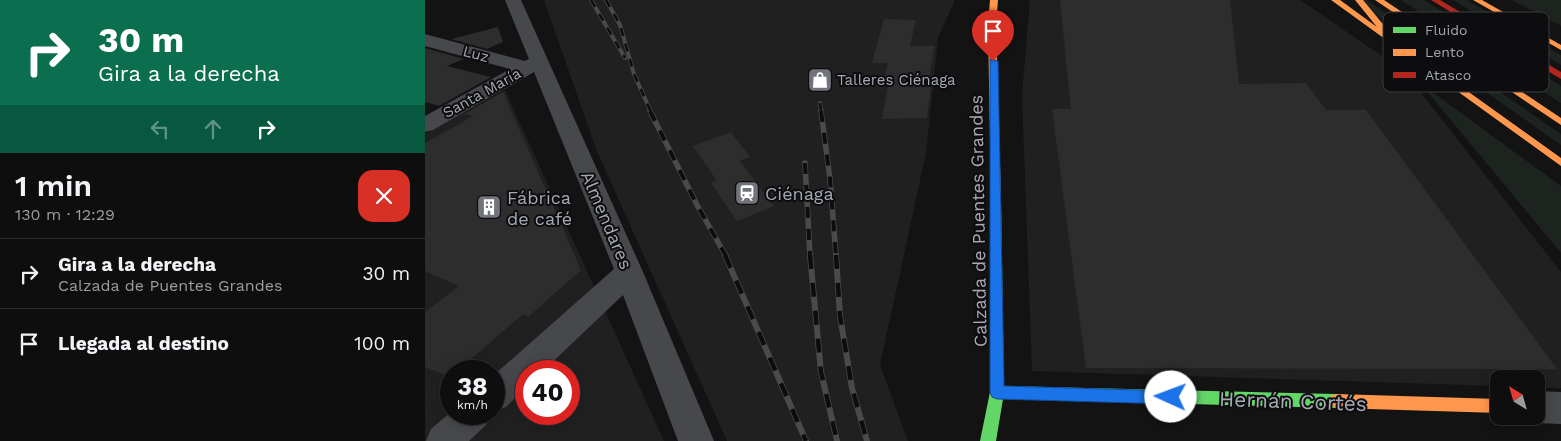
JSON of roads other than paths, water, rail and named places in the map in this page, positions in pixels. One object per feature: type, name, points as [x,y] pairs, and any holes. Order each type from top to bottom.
[{"type":"main road","name":"Calzada de Puentes Grandes","points":[[988,441],[997,392],[995,116],[992,25],[994,0]]},
{"type":"main road","points":[[1335,0],[1383,33]]},
{"type":"main road","points":[[1359,0],[1383,28]]},
{"type":"main road","points":[[1379,0],[1397,12]]},
{"type":"main road","points":[[1435,0],[1455,12]]},
{"type":"main road","points":[[1477,0],[1498,12]]},
{"type":"main road","points":[[1549,41],[1561,48]]},
{"type":"main road","points":[[1549,69],[1561,76]]},
{"type":"main road","points":[[1464,92],[1561,163]]},
{"type":"main road","points":[[1516,92],[1561,122]]},
{"type":"main road","name":"Hernán Cortés","points":[[997,392],[1490,406]]},
{"type":"street","name":"Almendares","points":[[513,0],[533,65],[629,272],[695,441]]},
{"type":"street","name":"Luz","points":[[425,40],[533,65]]},
{"type":"street","name":"Santa María","points":[[425,125],[533,65]]},
{"type":"street","points":[[505,386],[629,272]]},
{"type":"street","points":[[1545,407],[1561,408]]},
{"type":"street","points":[[444,441],[462,425]]},
{"type":"railway","points":[[591,0],[625,58]]},
{"type":"railway","points":[[606,0],[620,25],[634,74],[651,112]]},
{"type":"railway","points":[[820,103],[821,112]]},
{"type":"railway","points":[[650,111],[697,205],[726,256]]},
{"type":"railway","points":[[821,111],[830,179],[836,256]]},
{"type":"railway","points":[[805,163],[810,256]]},
{"type":"railway","points":[[725,255],[806,441]]},
{"type":"railway","points":[[810,255],[821,372],[837,441]]},
{"type":"railway","points":[[836,255],[840,316],[852,388],[867,441]]},
{"type":"place","name":"Talleres Ciénaga","points":[[820,80]]},
{"type":"place","name":"Ciénaga","points":[[747,193]]},
{"type":"place","name":"Fábrica de café","points":[[489,207]]}]
